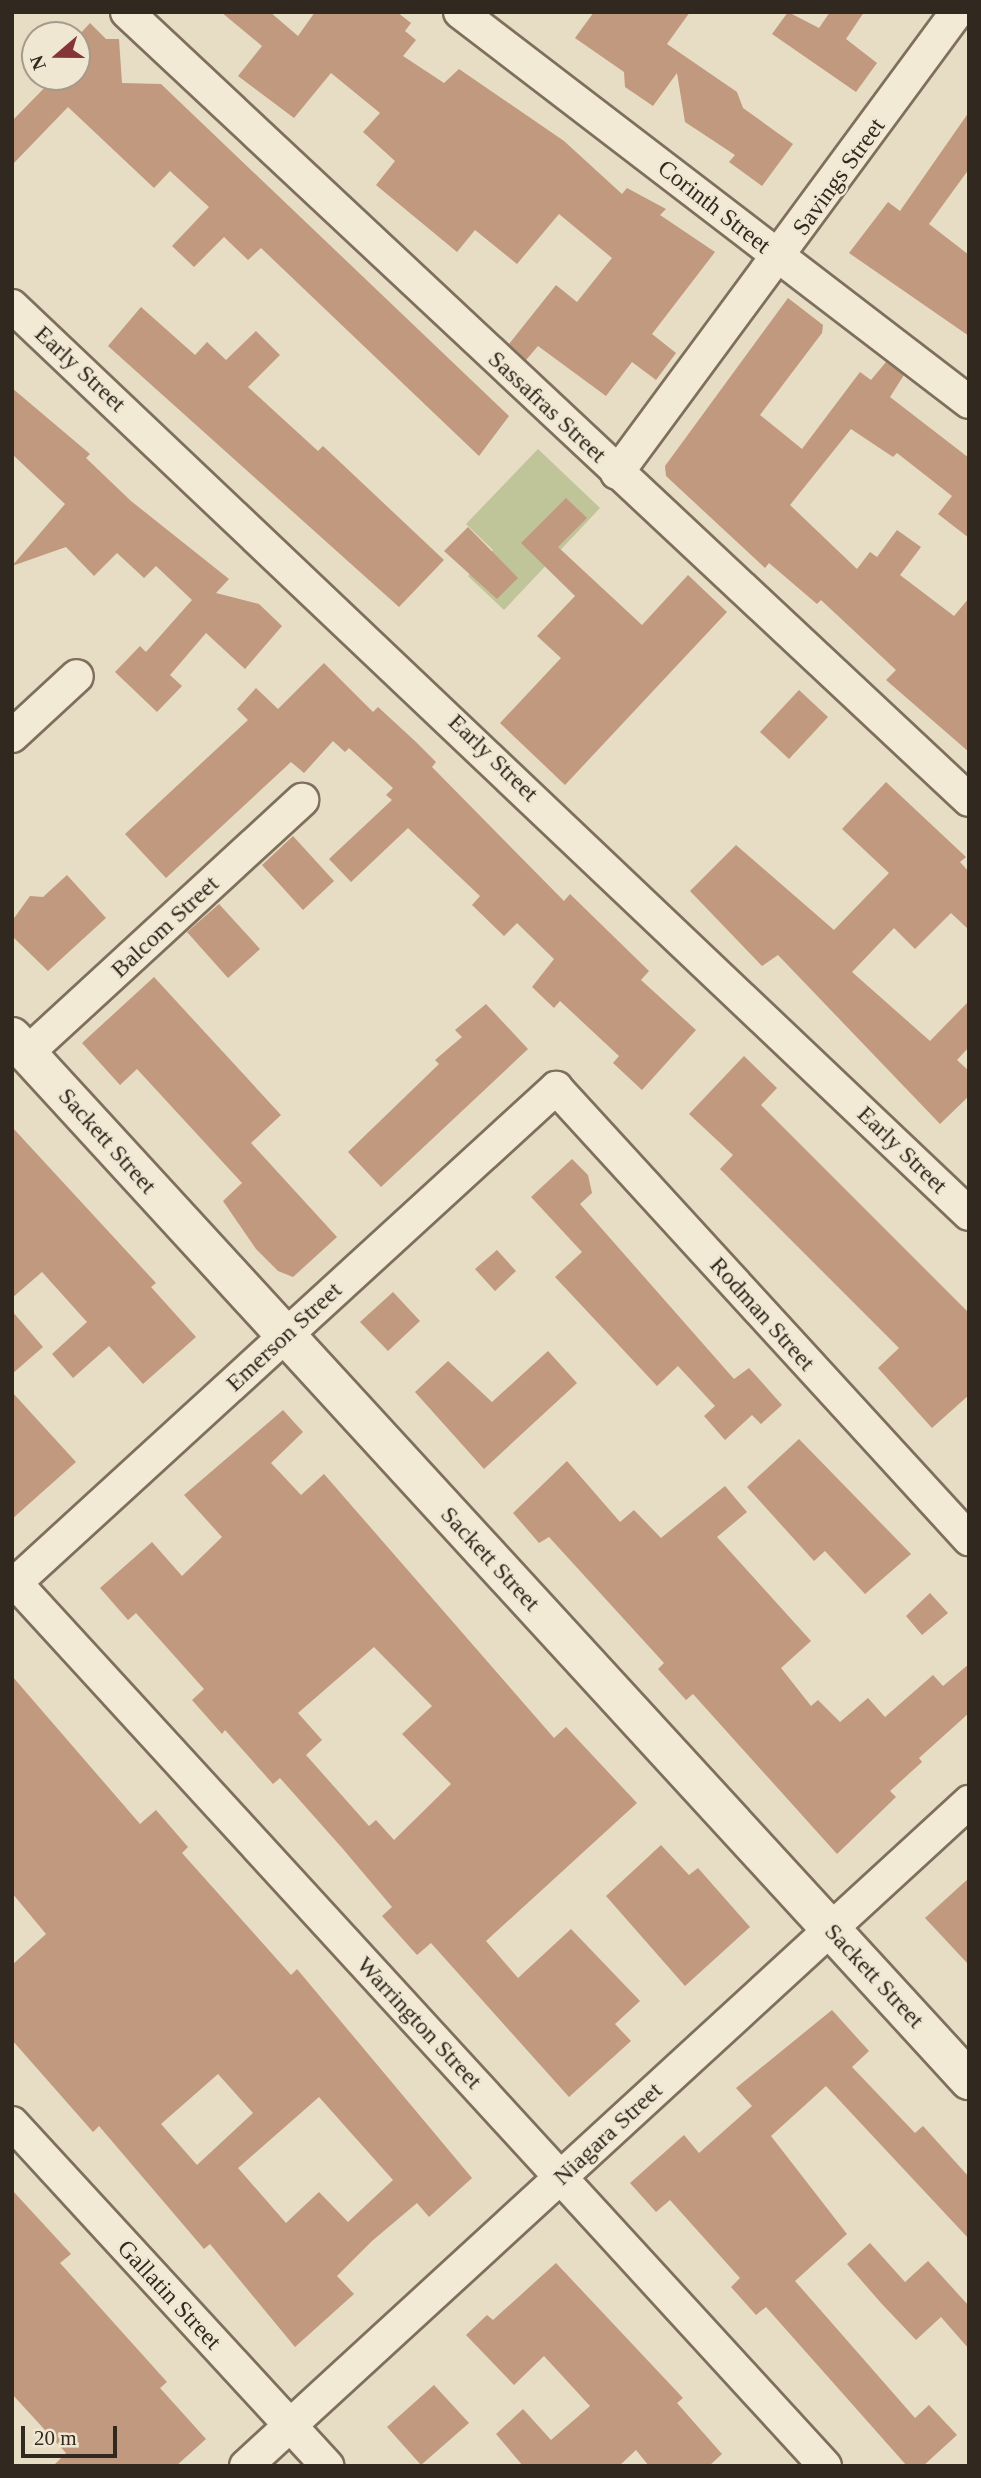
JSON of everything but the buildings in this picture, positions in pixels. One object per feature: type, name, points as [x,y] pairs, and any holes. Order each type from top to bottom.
[{"type":"street","name":"Sassafras Street","points":[[127,12],[969,800]]},
{"type":"street","name":"Corinth Street","points":[[460,12],[969,402]]},
{"type":"street","name":"Savings Street","points":[[617,473],[781,258],[957,12]]},
{"type":"street","name":"Early Street","points":[[12,306],[969,1214]]},
{"type":"street","points":[[12,736],[77,676]]},
{"type":"street","name":"Balcom Street","points":[[20,1045],[302,800]]},
{"type":"street","name":"Sackett Street","points":[[20,1045],[969,2080]]},
{"type":"street","name":"Emerson Street","points":[[13,1583],[556,1088]]},
{"type":"street","name":"Rodman Street","points":[[556,1088],[969,1539]]},
{"type":"street","name":"Warrington Street","points":[[13,1583],[825,2466]]},
{"type":"street","name":"Niagara Street","points":[[246,2466],[969,1802]]},
{"type":"street","name":"Gallatin Street","points":[[12,2123],[327,2466]]},
{"type":"green space","points":[[538,449],[600,508],[504,610],[468,576],[493,550],[466,524]]}]
